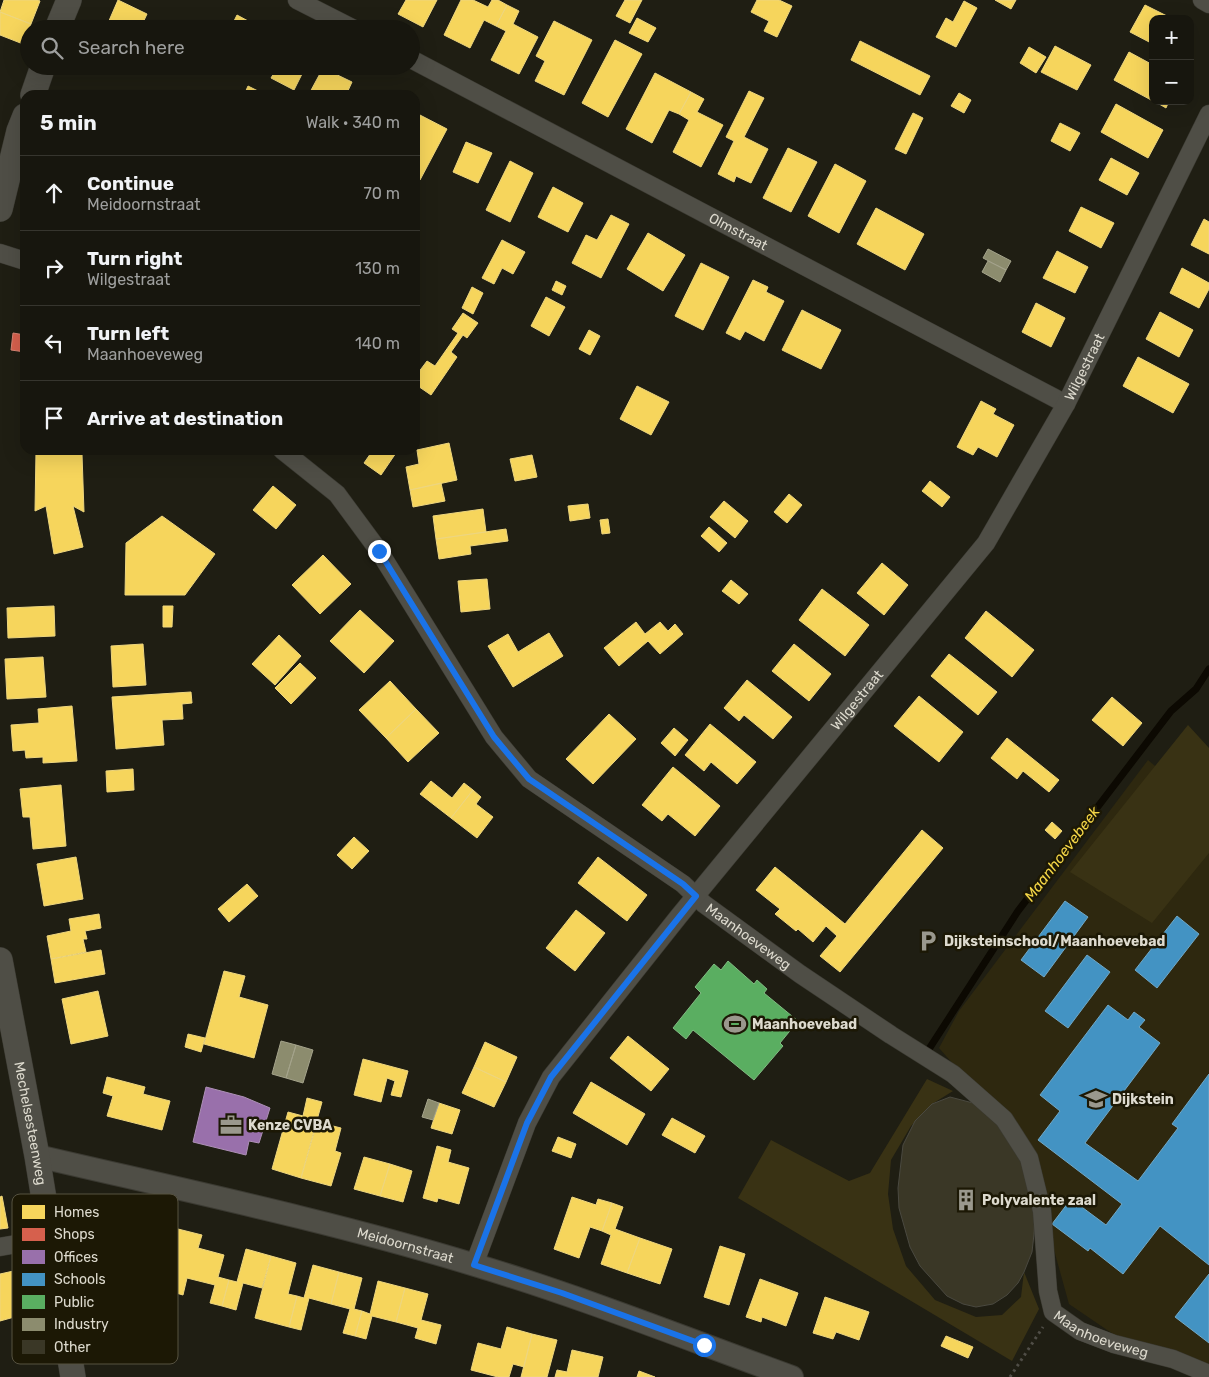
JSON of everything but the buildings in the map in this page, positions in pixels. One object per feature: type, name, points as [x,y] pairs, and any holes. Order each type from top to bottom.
[{"type":"main road","points":[[61,20],[69,0]]},
{"type":"main road","points":[[35,90],[40,75]]},
{"type":"main road","points":[[0,209],[20,131]]},
{"type":"main road","name":"Mechelsesteenweg","points":[[0,960],[43,1194]]},
{"type":"main road","name":"Mechelsesteenweg","points":[[71,1364],[73,1377]]},
{"type":"street","points":[[297,0],[336,20]]},
{"type":"street","points":[[1202,0],[1209,4]]},
{"type":"street","name":"Olmstraat","points":[[420,63],[1066,404]]},
{"type":"street","name":"Wilgestraat","points":[[474,1265],[527,1123],[551,1077],[696,896],[986,543],[1066,404],[1209,114]]},
{"type":"street","points":[[0,253],[20,259]]},
{"type":"street","name":"Maanhoeveweg","points":[[288,455],[337,494],[379,551],[494,737],[529,779],[683,884],[696,896],[800,974],[953,1074],[1004,1119],[1029,1158],[1042,1211],[1048,1291],[1053,1312],[1080,1331],[1114,1344],[1173,1360],[1209,1374]]},
{"type":"street","name":"Meidoornstraat","points":[[37,1156],[325,1223],[474,1265],[562,1293],[792,1377]]},
{"type":"path","points":[[1010,1377],[1053,1312]]},
{"type":"shaded area","points":[[1188,725],[1209,748],[1209,853],[1152,923],[1070,872]]},
{"type":"shaded area","name":"Dijkstein","points":[[1148,760],[1209,812],[1209,1368],[1184,1357],[1113,1334],[1069,1304],[1029,1150],[939,1048],[959,1011]]},
{"type":"shaded area","points":[[927,1079],[953,1091],[932,1104],[911,1126],[891,1160],[888,1194],[893,1229],[906,1266],[935,1300],[976,1317],[1002,1315],[1021,1297],[1024,1272],[1039,1309],[1012,1361],[738,1198],[771,1140],[849,1181],[870,1173]]},
{"type":"waterway","name":"Maanhoevebeek","points":[[929,1049],[1018,911],[1171,711],[1196,689],[1209,669]]},
{"type":"place","name":"Dijksteinschool/Maanhoevebad","points":[[928,941]]},
{"type":"place","name":"Maanhoevebad","points":[[735,1024]]},
{"type":"place","name":"Dijkstein","points":[[1096,1099]]},
{"type":"place","name":"Kenze CVBA","points":[[231,1125]]},
{"type":"place","name":"Polyvalente zaal","points":[[966,1200]]},
{"type":"route","points":[[379,551],[494,737],[529,779],[683,884],[696,896],[551,1077],[527,1123],[474,1265],[562,1293],[704,1345]]}]
